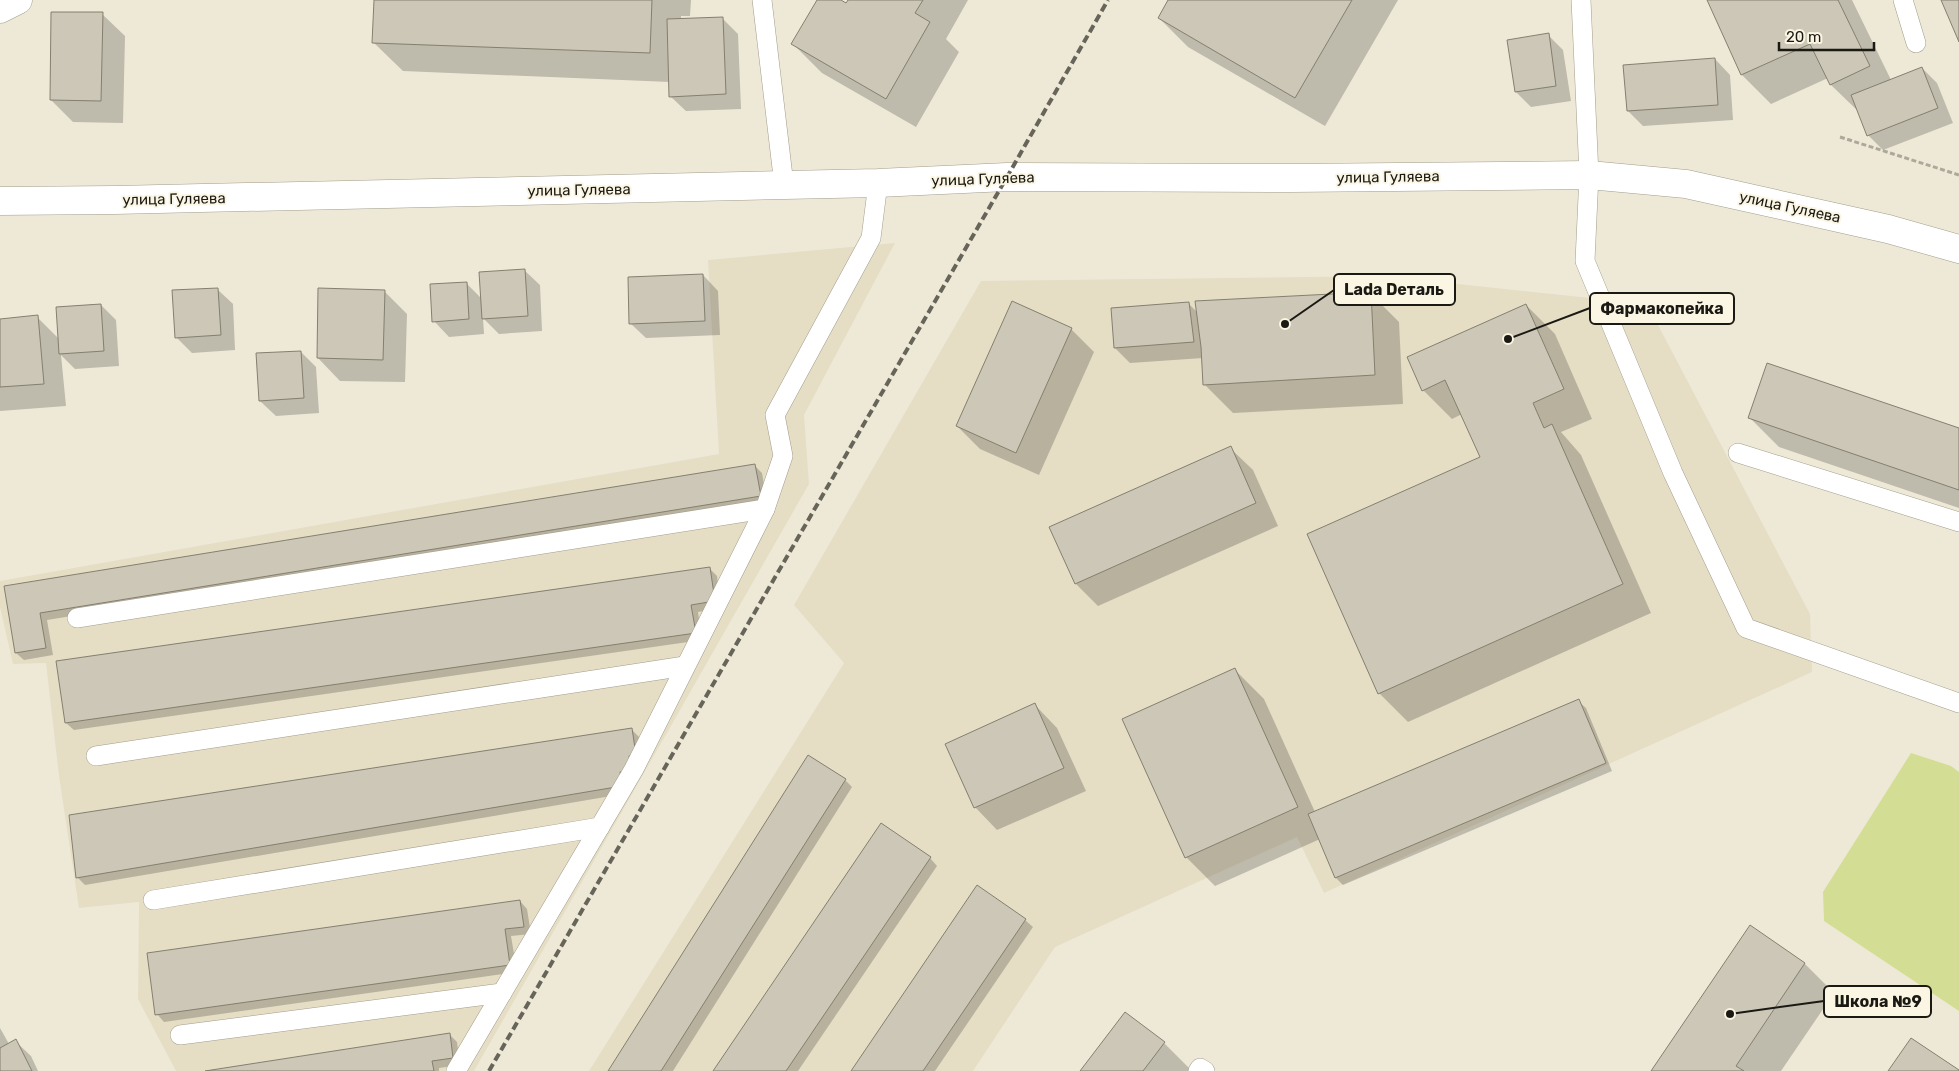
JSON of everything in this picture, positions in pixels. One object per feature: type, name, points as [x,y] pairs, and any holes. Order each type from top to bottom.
[{"type":"main road","points":[[0,9],[18,0]]},
{"type":"main road","name":"улица Гуляева","points":[[0,201],[878,183],[1007,177],[1292,178],[1589,174],[1686,184],[1888,229],[1959,249]]},
{"type":"lane","points":[[762,0],[784,185]]},
{"type":"lane","points":[[1581,0],[1589,174],[1586,262],[1673,473],[1746,628],[1959,703]]},
{"type":"lane","points":[[1903,0],[1916,43]]},
{"type":"lane","points":[[456,1071],[634,768],[765,509],[783,456],[775,415],[871,238],[878,183]]},
{"type":"lane","points":[[1738,453],[1959,522]]},
{"type":"lane","points":[[77,618],[765,509]]},
{"type":"lane","points":[[96,756],[685,666]]},
{"type":"lane","points":[[153,900],[600,827]]},
{"type":"lane","points":[[180,1035],[502,993]]},
{"type":"lane","points":[[1198,1071],[1200,1068],[1205,1071]]},
{"type":"path","points":[[1840,137],[1959,176]]},
{"type":"shaded area","points":[[895,243],[804,415],[809,484],[474,1071],[176,1071],[138,999],[139,902],[79,908],[59,776],[46,663],[13,664],[0,607],[0,581],[719,454],[708,260]]},
{"type":"shaded area","points":[[1383,276],[1647,304],[1810,614],[1812,672],[1324,893],[1297,837],[1055,947],[973,1071],[589,1071],[844,663],[794,605],[981,281]]},
{"type":"green space","points":[[1911,753],[1951,766],[1959,772],[1959,1011],[1824,921],[1823,892]]},
{"type":"building","points":[[374,0],[652,0],[650,53],[372,43]]},
{"type":"building","points":[[817,0],[841,0],[846,3],[848,0],[923,0],[915,13],[930,22],[886,99],[791,44]]},
{"type":"building","points":[[1168,0],[1352,0],[1295,98],[1158,18]]},
{"type":"building","points":[[1707,0],[1838,0],[1870,66],[1830,85],[1810,44],[1741,75]]},
{"type":"building","points":[[1941,0],[1959,0],[1959,42]]},
{"type":"building","points":[[51,12],[103,12],[101,101],[50,100]]},
{"type":"building","points":[[723,17],[726,94],[669,97],[667,19]]},
{"type":"building","points":[[1549,33],[1556,86],[1515,92],[1507,40]]},
{"type":"building","points":[[1715,58],[1718,105],[1627,111],[1623,65]]},
{"type":"building","points":[[1922,67],[1938,108],[1867,136],[1851,95]]},
{"type":"building","points":[[525,269],[528,316],[482,319],[479,272]]},
{"type":"building","points":[[703,274],[705,321],[629,324],[628,277]]},
{"type":"building","points":[[467,282],[469,319],[432,322],[430,284]]},
{"type":"building","points":[[218,288],[221,335],[175,338],[172,290]]},
{"type":"building","points":[[318,288],[385,290],[383,360],[317,358]]},
{"type":"building","points":[[1371,292],[1375,375],[1203,385],[1201,347],[1195,301]]},
{"type":"building","points":[[1012,301],[1072,328],[1016,453],[956,426]]},
{"type":"building","points":[[1189,302],[1194,342],[1114,348],[1111,308]]},
{"type":"building","points":[[101,304],[104,351],[59,354],[56,307]]},
{"type":"building","points":[[1526,304],[1564,389],[1533,403],[1544,428],[1552,424],[1623,584],[1378,694],[1307,534],[1480,457],[1445,380],[1422,391],[1407,357]]},
{"type":"building","points":[[38,315],[44,384],[0,387],[0,319]]},
{"type":"building","points":[[301,351],[304,398],[259,401],[256,353]]},
{"type":"building","points":[[1767,363],[1959,428],[1959,490],[1748,418]]},
{"type":"building","points":[[1231,446],[1256,503],[1075,584],[1049,527]]},
{"type":"building","points":[[755,464],[761,496],[40,613],[46,648],[15,653],[4,586]]},
{"type":"building","points":[[710,567],[715,601],[691,605],[696,633],[65,723],[56,661]]},
{"type":"building","points":[[1235,668],[1298,807],[1185,858],[1122,719]]},
{"type":"building","points":[[1579,699],[1606,763],[1335,878],[1308,814]]},
{"type":"building","points":[[1035,703],[1064,768],[974,808],[945,744]]},
{"type":"building","points":[[632,728],[636,755],[629,756],[631,770],[620,772],[622,786],[76,878],[69,815]]},
{"type":"building","points":[[808,755],[846,779],[661,1071],[608,1071]]},
{"type":"building","points":[[881,823],[931,857],[786,1071],[713,1071]]},
{"type":"building","points":[[977,885],[1026,919],[923,1071],[851,1071]]},
{"type":"building","points":[[520,900],[524,927],[505,929],[510,965],[155,1015],[147,953]]},
{"type":"building","points":[[1750,925],[1805,963],[1736,1066],[1744,1071],[1651,1071]]},
{"type":"building","points":[[1125,1012],[1165,1042],[1143,1071],[1080,1071]]},
{"type":"building","points":[[450,1033],[453,1058],[432,1061],[434,1071],[205,1071]]},
{"type":"building","points":[[1911,1038],[1959,1070],[1959,1071],[1888,1071]]},
{"type":"building","points":[[16,1039],[32,1071],[0,1071],[0,1048]]},
{"type":"railway","points":[[489,1071],[1108,0]]},
{"type":"place","name":"Lada Dеталь","points":[[1285,324]]},
{"type":"place","name":"Фармакопейка","points":[[1508,339]]},
{"type":"place","name":"Школа №9","points":[[1730,1014]]}]
